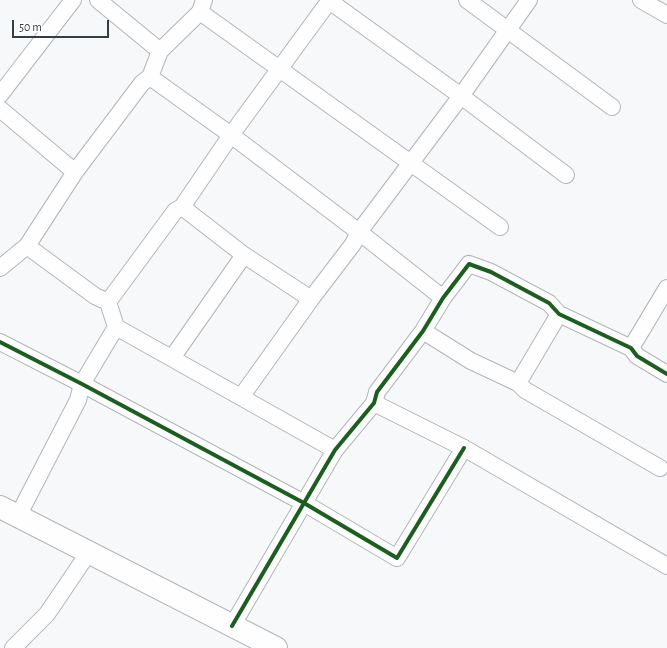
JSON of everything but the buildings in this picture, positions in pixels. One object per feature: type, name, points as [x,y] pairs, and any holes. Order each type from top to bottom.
[{"type":"main road","points":[[9,511],[276,648]]},
{"type":"street","points":[[0,95],[73,0]]},
{"type":"street","points":[[98,0],[160,51]]},
{"type":"street","points":[[108,302],[175,211],[182,207],[231,135],[330,0],[566,175]]},
{"type":"street","points":[[467,0],[612,107]]},
{"type":"street","points":[[241,397],[352,244],[359,232],[461,96],[529,0]]},
{"type":"street","points":[[643,1],[667,15]]},
{"type":"street","points":[[0,268],[27,246],[75,172],[142,83],[150,77],[160,51],[202,6],[280,68],[500,227]]},
{"type":"street","points":[[150,77],[231,135],[443,298]]},
{"type":"street","points":[[0,109],[75,172]]},
{"type":"street","points":[[182,207],[244,255],[311,299]]},
{"type":"street","points":[[27,246],[95,296],[108,302],[116,327],[335,450]]},
{"type":"street","points":[[172,358],[244,255]]},
{"type":"street","points":[[232,626],[335,450],[374,403],[377,392],[424,331],[443,298],[469,264],[491,272],[549,303],[559,314],[631,348],[637,356],[667,374]]},
{"type":"street","points":[[631,348],[667,288]]},
{"type":"street","points":[[518,383],[559,314]]},
{"type":"street","points":[[9,511],[78,400],[82,384],[116,327]]},
{"type":"street","points":[[424,331],[472,361],[518,383],[525,390],[660,468]]},
{"type":"street","points":[[0,342],[82,384],[304,503],[397,558],[464,448]]},
{"type":"street","points":[[374,403],[464,448],[667,566]]},
{"type":"street","points":[[13,648],[47,614],[89,552]]},
{"type":"cycle path","points":[[232,626],[335,450],[374,403],[377,392],[423,331],[443,298],[469,264],[491,272],[549,303],[559,314],[631,348],[637,356],[667,374]]},
{"type":"cycle path","points":[[0,342],[82,384],[304,503],[397,558],[464,448]]}]
